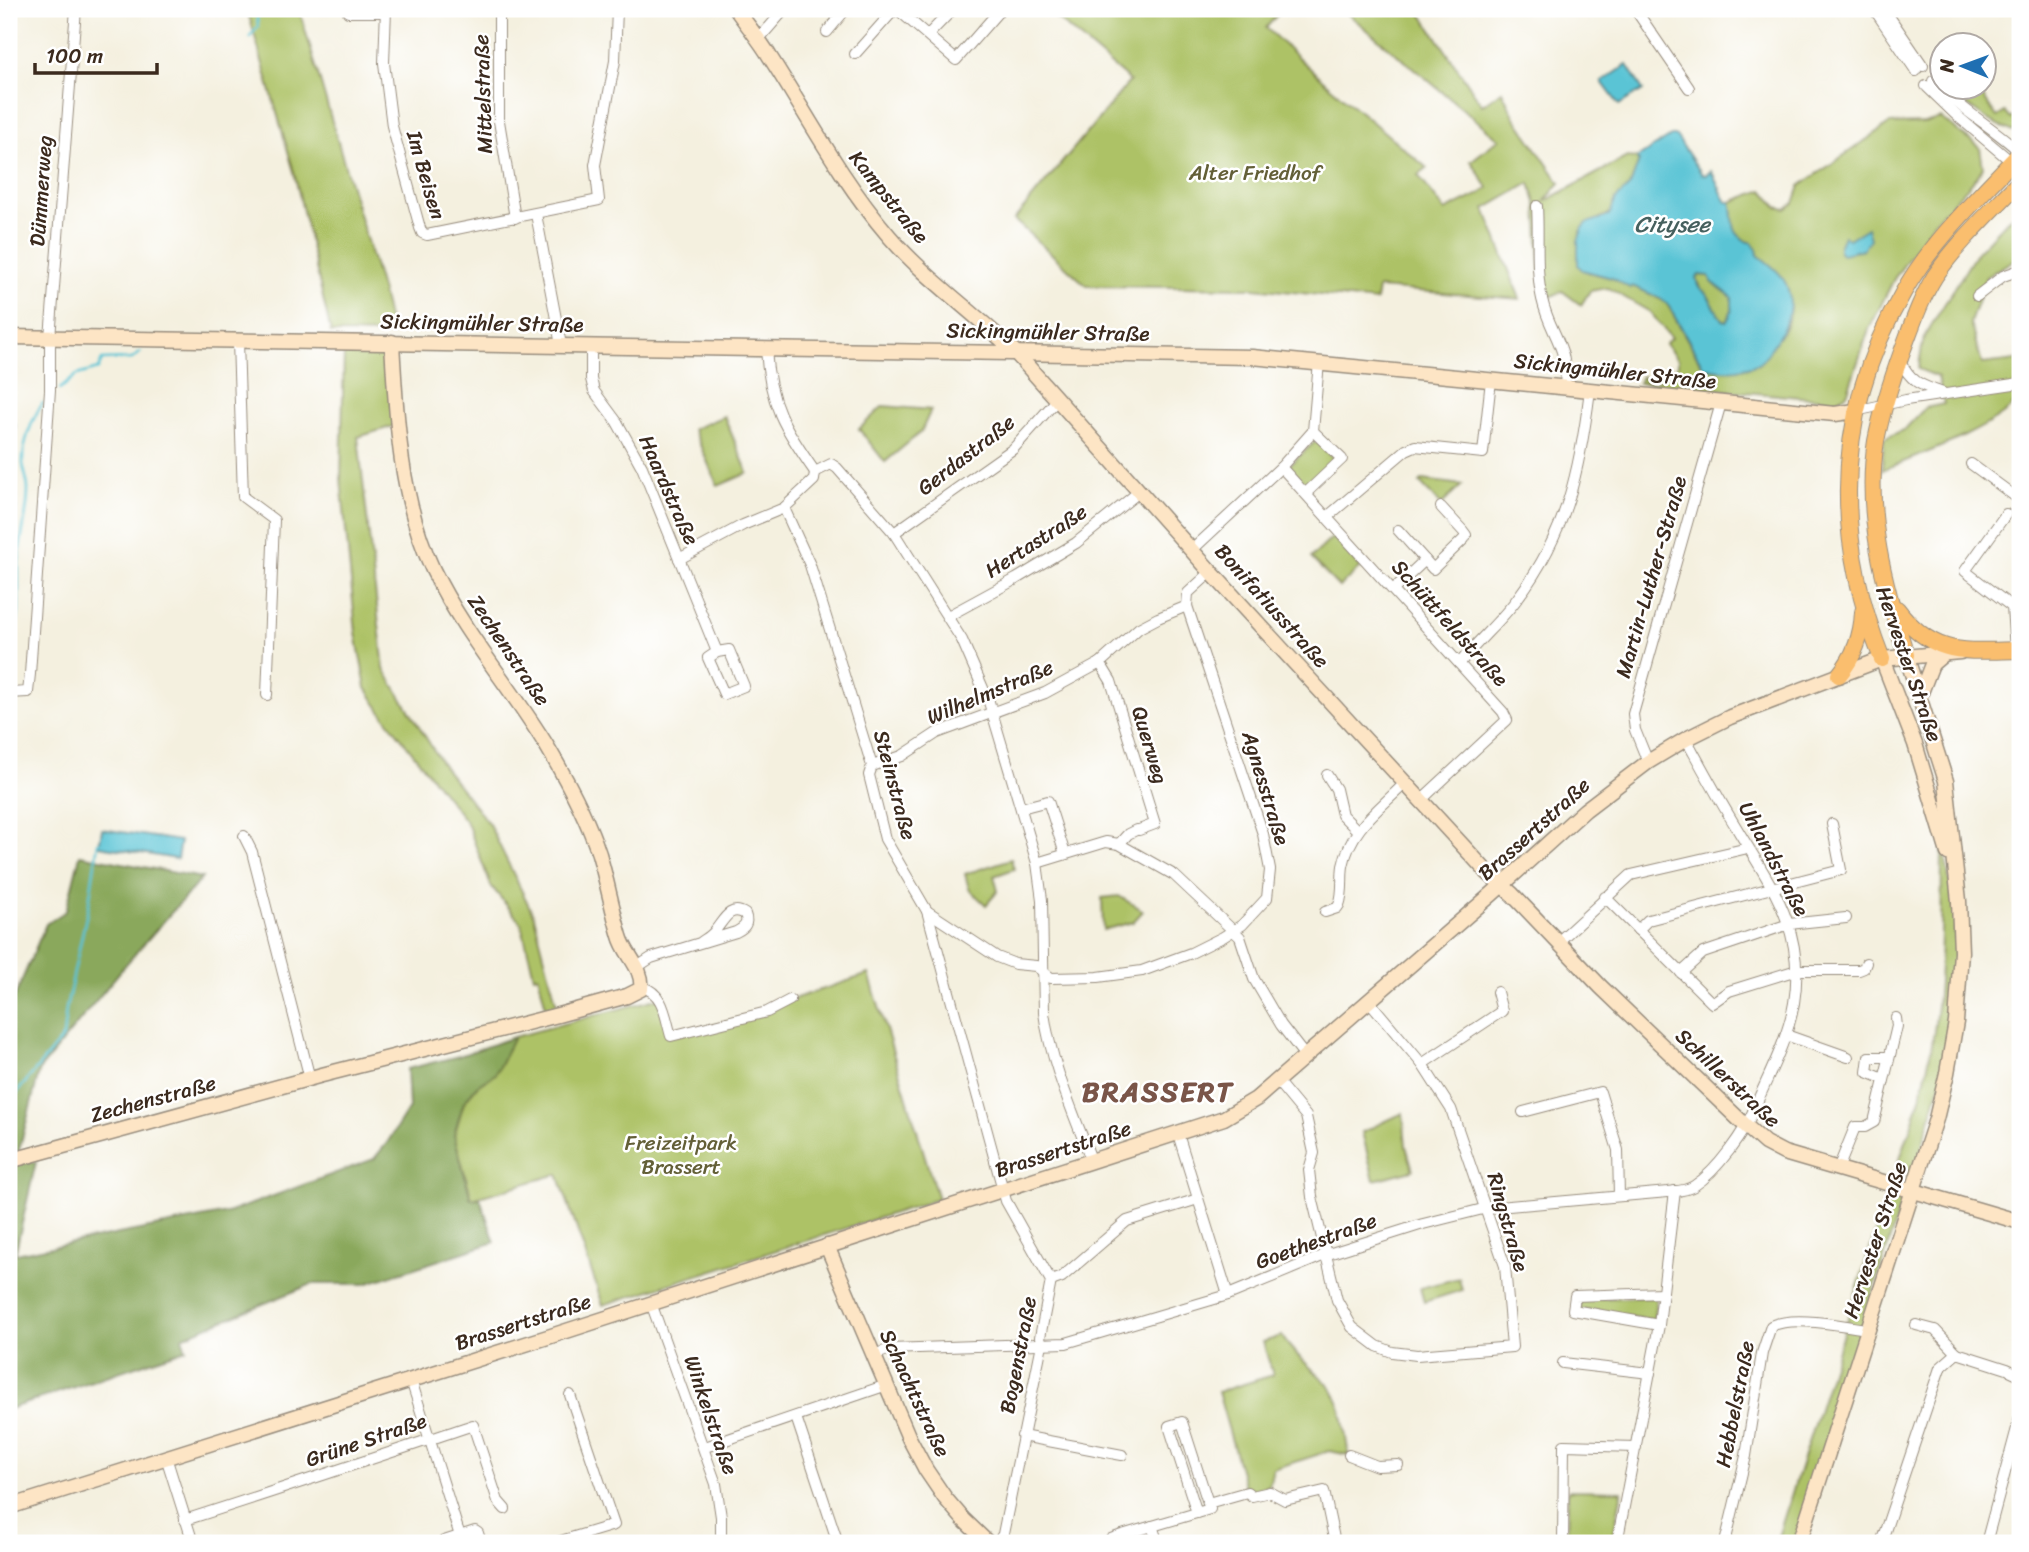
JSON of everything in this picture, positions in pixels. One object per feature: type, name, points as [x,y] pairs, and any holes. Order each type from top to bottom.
[{"type":"main road","name":"Hervester Straße","points":[[1882,659],[1864,606],[1848,519],[1855,411],[1880,338],[1904,290],[1948,231],[2018,159]]},
{"type":"main road","name":"Hervester Straße","points":[[1906,655],[1889,599],[1876,536],[1876,444],[1885,405],[1914,319],[1934,278],[1965,238],[2020,181]]},
{"type":"main road","points":[[1889,599],[1907,623],[1922,636],[1962,652]]},
{"type":"main road","points":[[1839,675],[1857,647],[1864,606]]},
{"type":"main road","name":"Brassertstraße","points":[[1962,652],[2017,650]]},
{"type":"street","name":"Dümmerweg","points":[[9,693],[28,692],[29,683],[50,390],[50,338],[76,9]]},
{"type":"street","name":"Im Beisen","points":[[348,9],[348,12],[385,10],[384,63],[392,126],[422,233],[427,235],[599,200],[595,165],[615,61],[617,9]]},
{"type":"street","name":"Mittelstraße","points":[[499,9],[499,121],[515,218]]},
{"type":"street","name":"Kampstraße","points":[[736,9],[841,175],[890,237],[920,268],[987,324],[1015,352]]},
{"type":"street","points":[[758,40],[785,9]]},
{"type":"street","points":[[827,32],[846,9]]},
{"type":"street","points":[[855,54],[898,9],[956,60],[998,12]]},
{"type":"street","points":[[928,35],[953,9]]},
{"type":"street","points":[[1635,9],[1689,88]]},
{"type":"street","points":[[1874,9],[1920,69],[1884,9]]},
{"type":"street","points":[[1945,102],[1955,114],[2018,159]]},
{"type":"street","points":[[1537,206],[1538,278],[1546,316],[1562,346],[1566,364],[1565,387]]},
{"type":"street","points":[[536,214],[561,345]]},
{"type":"street","points":[[1977,296],[2003,276],[2020,270]]},
{"type":"street","points":[[976,352],[985,341],[987,324]]},
{"type":"street","name":"Sickingmühler Straße","points":[[9,337],[1252,357],[1835,414],[1855,411]]},
{"type":"street","points":[[238,341],[243,497],[274,520],[267,695]]},
{"type":"street","name":"Zechenstraße","points":[[9,1161],[627,996],[642,987],[637,967],[623,946],[599,854],[576,798],[549,750],[443,589],[425,551],[412,515],[403,462],[392,342]]},
{"type":"street","name":"Haardstraße","points":[[591,345],[591,379],[594,391],[617,422],[642,467],[718,652]]},
{"type":"street","points":[[678,559],[743,525],[783,508],[814,480],[815,472],[778,414],[765,349]]},
{"type":"street","name":"Bonifatiusstraße","points":[[1015,352],[1211,572],[1420,800],[1502,885]]},
{"type":"street","points":[[1040,381],[1045,362],[1055,354]]},
{"type":"street","points":[[1899,359],[1910,377],[1921,386],[1947,395]]},
{"type":"street","points":[[1192,550],[1281,467],[1312,431],[1319,362]]},
{"type":"street","points":[[1328,517],[1406,450],[1415,446],[1483,453],[1491,380]]},
{"type":"street","points":[[1855,411],[2020,383]]},
{"type":"street","points":[[1460,663],[1518,598],[1550,545],[1563,517],[1579,466],[1590,390]]},
{"type":"street","name":"Gerdastraße","points":[[894,533],[1013,449],[1057,400]]},
{"type":"street","name":"Martin-Luther-Straße","points":[[1648,762],[1635,730],[1633,713],[1721,403]]},
{"type":"street","points":[[1306,494],[1342,459],[1312,431]]},
{"type":"street","points":[[815,472],[831,464],[837,468],[894,533],[968,652],[993,712],[1037,863],[1042,900],[1046,1030],[1067,1097],[1092,1162]]},
{"type":"street","points":[[1971,464],[2020,499]]},
{"type":"street","name":"Schüttfeldstraße","points":[[1281,467],[1394,589],[1503,712],[1507,720],[1420,800]]},
{"type":"street","name":"Hertastraße","points":[[948,616],[1076,543],[1140,491]]},
{"type":"street","name":"Steinstraße","points":[[783,508],[810,565],[872,766],[869,775],[886,839],[927,911],[1004,1191]]},
{"type":"street","points":[[1398,530],[1433,569],[1466,535],[1441,508]]},
{"type":"street","points":[[2006,514],[1965,571],[2012,607],[2017,650]]},
{"type":"street","points":[[1394,589],[1425,560]]},
{"type":"street","points":[[1187,606],[1188,593],[1211,572]]},
{"type":"street","name":"Wilhelmstraße","points":[[872,766],[902,756],[937,733],[1045,693],[1100,663],[1139,628],[1187,606]]},
{"type":"street","name":"Agnesstraße","points":[[927,911],[979,947],[1016,964],[1036,966],[1051,978],[1086,978],[1142,971],[1191,953],[1242,925],[1266,898],[1270,870],[1263,834],[1187,606]]},
{"type":"street","name":"Haardstraße","points":[[729,650],[744,686],[724,694],[708,658],[718,652],[729,650]]},
{"type":"street","name":"Brassertstraße","points":[[9,1507],[1004,1191],[1224,1118],[1256,1099],[1609,790],[1648,762],[1730,717],[1882,659],[1962,652]]},
{"type":"street","points":[[1920,695],[1932,664],[1945,653]]},
{"type":"street","name":"Hervester Straße","points":[[1799,1543],[1936,1119],[1954,1040],[1961,965],[1959,901],[1946,781],[1906,655]]},
{"type":"street","name":"Hervester Straße","points":[[1882,659],[1919,757],[1959,901]]},
{"type":"street","name":"Querweg","points":[[1100,663],[1111,681],[1154,824],[1128,834],[1119,844]]},
{"type":"street","name":"Uhlandstraße","points":[[1686,739],[1771,887],[1789,924],[1796,949],[1794,1006],[1786,1035],[1747,1125]]},
{"type":"street","points":[[1327,775],[1336,789],[1342,814],[1357,830]]},
{"type":"street","points":[[1325,912],[1339,905],[1343,867],[1357,830],[1405,783]]},
{"type":"street","points":[[1021,808],[1048,801],[1065,854]]},
{"type":"street","points":[[1638,930],[1648,920],[1841,870],[1832,824]]},
{"type":"street","points":[[244,835],[252,852],[310,1079]]},
{"type":"street","points":[[1037,863],[1106,842],[1119,844],[1174,874],[1240,937],[1254,979],[1267,1003],[1305,1056]]},
{"type":"street","points":[[1558,942],[1631,875],[1748,848]]},
{"type":"street","name":"Schillerstraße","points":[[1502,885],[1601,987],[1765,1143],[1784,1153],[2020,1222]]},
{"type":"street","points":[[1605,897],[1712,1003],[1729,991],[1797,970],[1858,970],[1864,968],[1866,963]]},
{"type":"street","points":[[637,967],[651,958],[699,943],[744,928],[747,923],[745,914],[731,912],[711,936],[699,943]]},
{"type":"street","points":[[1681,973],[1703,953],[1789,924],[1846,918]]},
{"type":"street","points":[[642,987],[652,989],[660,998],[671,1036],[767,1012],[790,1000]]},
{"type":"street","points":[[1422,1064],[1502,1011],[1497,992]]},
{"type":"street","name":"Ringstraße","points":[[1277,1081],[1306,1116],[1314,1153],[1309,1170],[1312,1197],[1337,1300],[1352,1327],[1377,1346],[1392,1352],[1417,1355],[1512,1347],[1505,1266],[1451,1109],[1422,1064],[1369,1001]]},
{"type":"street","points":[[1838,1169],[1855,1127],[1865,1127],[1874,1122],[1884,1088],[1897,1026],[1896,1018]]},
{"type":"street","points":[[1786,1035],[1849,1057]]},
{"type":"street","points":[[1884,1079],[1867,1072],[1870,1057],[1889,1057]]},
{"type":"street","points":[[1524,1112],[1600,1092],[1618,1150],[1619,1196]]},
{"type":"street","name":"Goethestraße","points":[[874,1355],[890,1349],[1066,1343],[1228,1295],[1325,1255],[1423,1224],[1487,1208],[1675,1192],[1691,1188],[1747,1125]]},
{"type":"street","points":[[1178,1134],[1228,1295]]},
{"type":"street","name":"Bogenstraße","points":[[998,1543],[1003,1534],[1042,1344],[1040,1337],[1051,1281],[1006,1201],[1004,1191]]},
{"type":"street","points":[[1617,1543],[1659,1325],[1675,1192]]},
{"type":"street","name":"Bogenstraße","points":[[1051,1281],[1062,1277],[1127,1221],[1198,1199]]},
{"type":"street","name":"Schachtstraße","points":[[827,1246],[926,1470],[945,1498],[988,1543]]},
{"type":"street","points":[[1659,1325],[1573,1310],[1574,1296],[1663,1293]]},
{"type":"street","name":"Winkelstraße","points":[[651,1303],[705,1447],[716,1484],[721,1517],[721,1543]]},
{"type":"street","name":"Hebbelstraße","points":[[1725,1543],[1746,1456],[1762,1353],[1771,1326],[1780,1322],[1795,1322],[1868,1329]]},
{"type":"street","points":[[1916,1325],[1935,1331],[1957,1353],[2007,1368],[2020,1375]]},
{"type":"street","points":[[1881,1543],[1933,1385],[1940,1368],[1948,1358],[1957,1353]]},
{"type":"street","points":[[1563,1363],[1650,1373]]},
{"type":"street","points":[[411,1380],[460,1536]]},
{"type":"street","points":[[705,1447],[887,1385]]},
{"type":"street","points":[[554,1543],[614,1525],[570,1395]]},
{"type":"street","points":[[796,1417],[838,1543]]},
{"type":"street","points":[[1986,1543],[2020,1417]]},
{"type":"street","points":[[1197,1513],[1169,1426],[1182,1422],[1209,1506]]},
{"type":"street","name":"Grüne Straße","points":[[185,1520],[473,1424],[498,1501],[505,1509]]},
{"type":"street","name":"Bogenstraße","points":[[1022,1436],[1122,1455]]},
{"type":"street","points":[[1563,1543],[1564,1445],[1636,1447]]},
{"type":"street","points":[[1349,1455],[1377,1466],[1398,1465]]},
{"type":"street","points":[[166,1457],[193,1543]]},
{"type":"street","points":[[1110,1541],[1197,1513],[1247,1492],[1252,1496],[1270,1492],[1285,1500],[1324,1491],[1335,1543]]},
{"type":"street","points":[[1152,1526],[1158,1543]]},
{"type":"street","points":[[441,1542],[475,1531],[481,1543]]},
{"type":"green space","points":[[247,9],[299,9],[391,331],[383,334],[331,333],[294,172]]},
{"type":"green space","name":"Alter Friedhof","points":[[1046,9],[1282,9],[1266,28],[1326,83],[1427,168],[1418,175],[1445,211],[1488,188],[1471,161],[1499,139],[1342,9],[1418,9],[1482,105],[1502,91],[1514,116],[1560,183],[1544,202],[1627,157],[1637,158],[1639,161],[1630,186],[1620,196],[1610,214],[1591,222],[1580,232],[1578,265],[1588,272],[1612,278],[1630,288],[1632,285],[1666,302],[1700,362],[1713,369],[1742,368],[1758,364],[1787,324],[1790,308],[1755,247],[1735,231],[1731,202],[1763,190],[1777,207],[1786,209],[1794,203],[1800,186],[1889,124],[1924,123],[1941,118],[1980,148],[1983,167],[1977,177],[1933,223],[1894,279],[1869,329],[1847,394],[1836,400],[1638,383],[1642,376],[1646,382],[1655,383],[1678,365],[1678,360],[1665,344],[1671,338],[1650,312],[1608,288],[1590,291],[1581,305],[1562,291],[1542,301],[1537,206],[1530,183],[1485,209],[1520,299],[1378,288],[1376,301],[1254,288],[1087,286],[1014,220],[1130,81]]},
{"type":"green space","points":[[1962,102],[1987,102],[1997,117],[2005,112],[2011,119],[2020,112],[2020,129],[2013,132],[1988,120]]},
{"type":"green space","points":[[2020,207],[2020,256],[1986,277],[1970,323],[1982,364],[2016,360],[2020,356],[2020,395],[2012,406],[1979,429],[1882,470],[1884,439],[1905,429],[1925,408],[1944,404],[1938,377],[1918,369],[1924,337],[1977,252]]},
{"type":"green space","points":[[1699,275],[1709,276],[1712,282],[1732,297],[1732,311],[1727,321],[1722,320],[1701,288],[1696,278]]},
{"type":"green space","points":[[344,351],[375,351],[387,364],[394,426],[358,437],[384,669],[444,767],[489,824],[534,916],[558,1009],[547,1012],[538,975],[534,976],[521,923],[491,886],[467,823],[385,717],[366,688],[356,633],[341,479]]},
{"type":"green space","points":[[883,406],[931,410],[921,432],[885,462],[859,429]]},
{"type":"green space","points":[[724,416],[748,473],[718,486],[693,429]]},
{"type":"green space","points":[[1317,440],[1335,460],[1305,487],[1287,467]]},
{"type":"green space","points":[[1423,480],[1462,485],[1441,505],[1420,483]]},
{"type":"green space","points":[[1333,537],[1361,567],[1339,587],[1311,558]]},
{"type":"green space","points":[[1942,850],[1955,913],[1956,972],[1943,1075],[1914,1174],[1896,1169],[1920,1098],[1934,1030],[1940,953]]},
{"type":"green space","points":[[80,855],[202,878],[127,963],[40,1069],[17,1158],[36,1162],[15,1254],[227,1213],[374,1159],[409,1108],[407,1069],[459,1056],[514,1037],[495,1074],[477,1086],[464,1102],[454,1135],[471,1199],[480,1198],[495,1242],[365,1284],[312,1284],[182,1337],[186,1349],[9,1409],[9,1010],[46,924],[66,911]]},
{"type":"green space","points":[[1011,859],[1014,869],[994,876],[998,891],[986,905],[969,889],[965,874]]},
{"type":"green space","points":[[1119,896],[1143,911],[1133,922],[1103,930],[1102,898]]},
{"type":"green space","name":"Freizeitpark Brassert","points":[[869,974],[938,1199],[603,1305],[558,1174],[472,1199],[454,1135],[464,1102],[477,1086],[495,1074],[514,1037],[660,998],[671,1036],[767,1012],[790,1000]]},
{"type":"green space","points":[[1403,1113],[1406,1146],[1413,1170],[1374,1180],[1362,1132]]},
{"type":"green space","points":[[1888,1193],[1900,1196],[1902,1201],[1794,1543],[1776,1543]]},
{"type":"green space","points":[[1459,1278],[1462,1290],[1424,1302],[1420,1288]]},
{"type":"green space","points":[[1654,1297],[1652,1320],[1582,1310],[1578,1304],[1580,1299]]},
{"type":"green space","points":[[1282,1336],[1336,1396],[1343,1417],[1349,1455],[1329,1451],[1273,1469],[1269,1486],[1246,1491],[1218,1392],[1273,1375],[1263,1342]]},
{"type":"green space","points":[[1568,1490],[1622,1491],[1612,1543],[1567,1543]]},
{"type":"water","points":[[1627,65],[1643,90],[1619,105],[1602,82]]},
{"type":"water","name":"Citysee","points":[[1671,136],[1676,136],[1702,174],[1706,175],[1711,171],[1727,202],[1731,202],[1738,234],[1751,242],[1758,255],[1782,277],[1790,296],[1786,323],[1765,358],[1759,363],[1730,370],[1703,366],[1669,306],[1660,298],[1632,286],[1630,288],[1612,278],[1582,270],[1578,265],[1578,241],[1582,229],[1587,223],[1609,216],[1616,199],[1630,186],[1639,161],[1637,158]],"holes":[[[1699,275],[1709,276],[1712,282],[1732,297],[1732,311],[1727,321],[1722,320],[1707,294],[1698,286],[1696,278]]]},
{"type":"water","points":[[1867,228],[1870,239],[1863,249],[1843,254],[1839,252],[1844,236],[1849,239]]},
{"type":"water","points":[[9,416],[15,425],[12,464],[16,495],[9,558]]},
{"type":"water","points":[[102,829],[180,841],[177,859],[99,846]]},
{"type":"waterway","points":[[250,37],[258,26],[256,9]]},
{"type":"waterway","points":[[60,389],[77,375],[98,369],[102,360],[132,359],[141,352]]},
{"type":"waterway","points":[[9,643],[17,622],[18,571],[28,499],[23,464],[24,449],[32,424],[43,403]]},
{"type":"waterway","points":[[9,1102],[63,1037],[66,1009],[100,843]]},
{"type":"district","name":"BRASSERT","points":[[1158,1091]]}]
